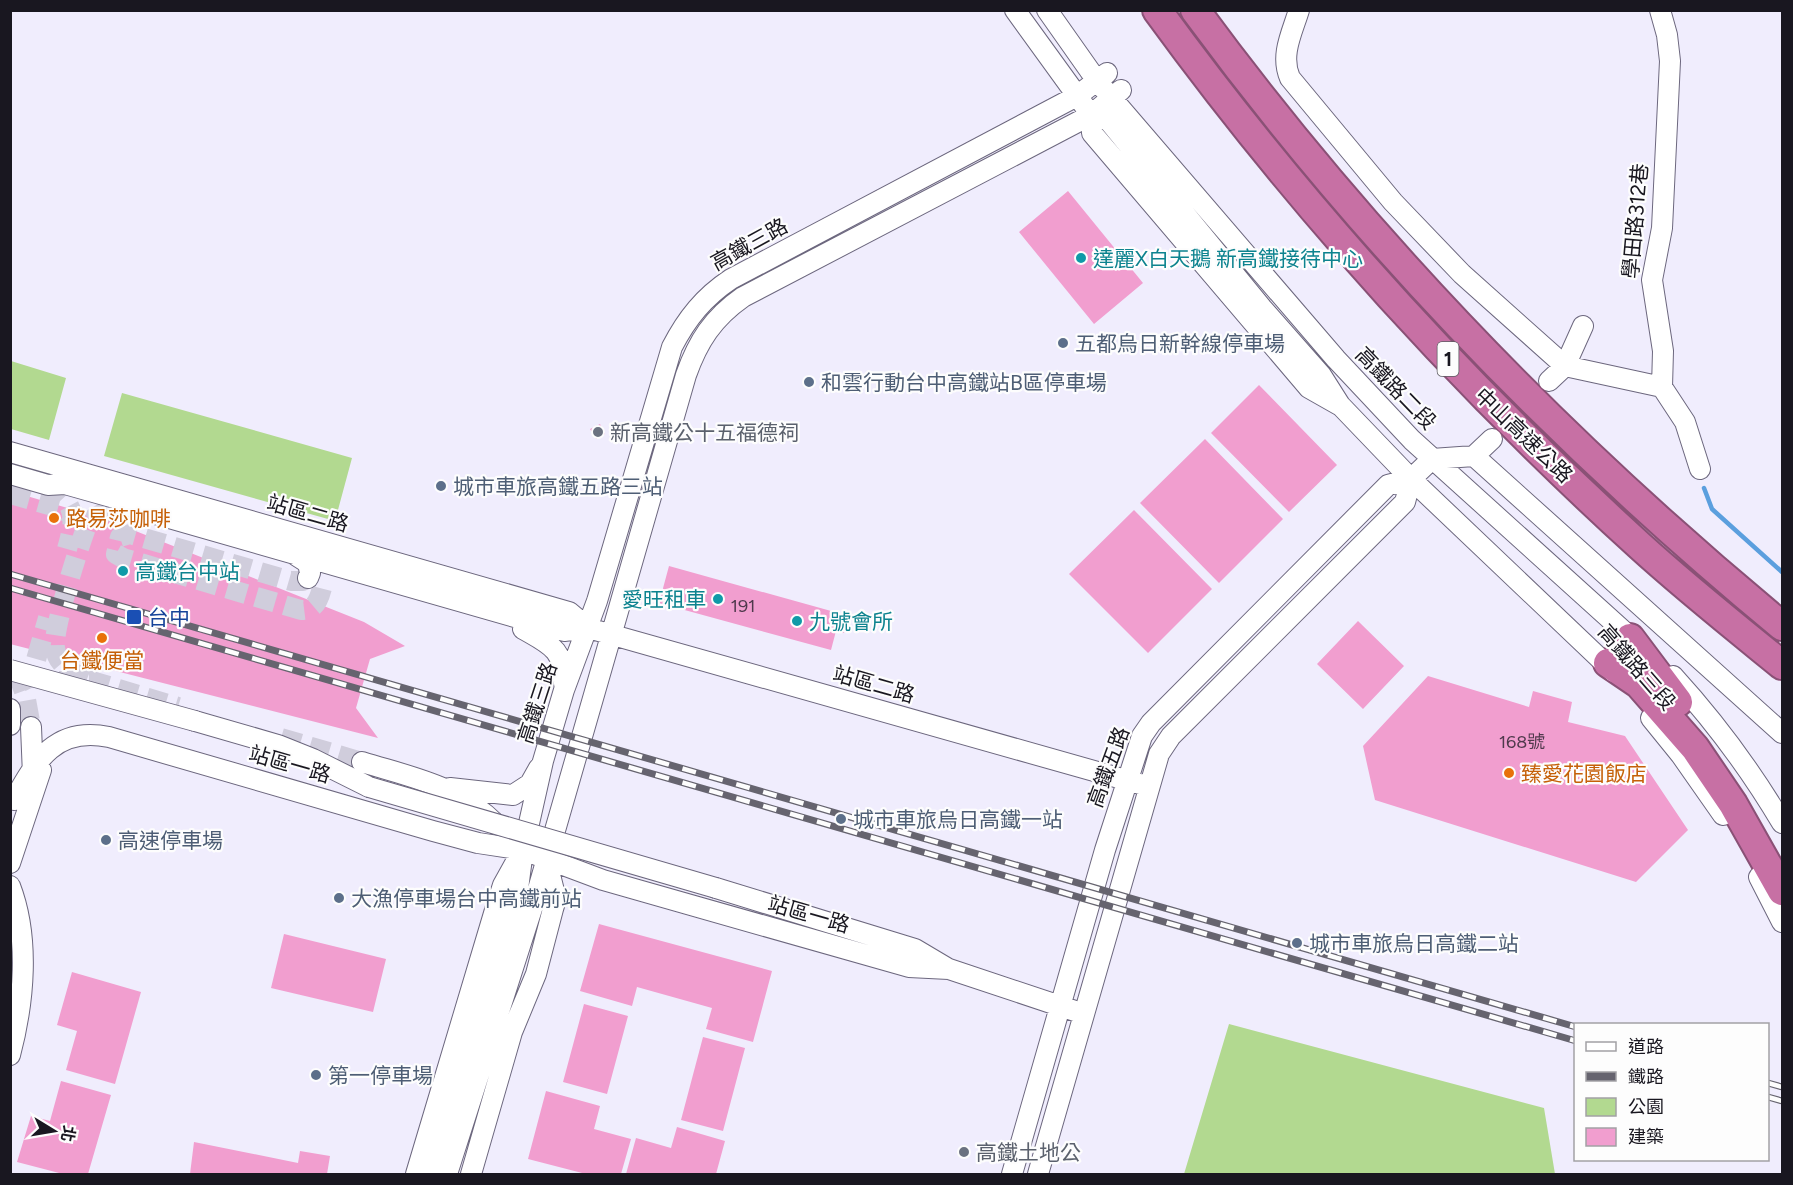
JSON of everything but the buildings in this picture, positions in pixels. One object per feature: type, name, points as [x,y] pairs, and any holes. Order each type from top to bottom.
[{"type":"highway","name":"中山高速公路","points":[[1157,10],[1248,129],[1327,225],[1453,365],[1640,546],[1782,665]]},
{"type":"highway","name":"中山高速公路","points":[[1195,10],[1351,205],[1475,344],[1660,523],[1782,626]]},
{"type":"highway","points":[[1630,638],[1713,747],[1776,860],[1782,891]]},
{"type":"highway","points":[[1608,663],[1639,684],[1695,748],[1776,860]]},
{"type":"street","name":"高鐵路二段","points":[[1047,10],[1276,292],[1432,459]]},
{"type":"street","name":"高鐵路二段","points":[[1062,10],[1102,77]]},
{"type":"street","points":[[1299,10],[1286,53],[1285,66],[1290,78],[1401,210],[1462,274],[1564,366],[1662,387],[1685,422],[1701,469]]},
{"type":"street","name":"學田路312巷","points":[[1660,10],[1667,35],[1670,62],[1662,228],[1652,280],[1663,351],[1662,387]]},
{"type":"street","points":[[1015,11],[1091,114],[1092,133],[1251,322],[1309,388],[1340,405],[1411,479]]},
{"type":"street","name":"高鐵三路","points":[[447,1174],[448,1149],[518,889],[523,850],[543,761],[564,690],[588,628],[672,347],[697,308],[730,279],[1077,96],[1102,77]]},
{"type":"street","name":"高鐵三路","points":[[432,1174],[448,1149],[547,861],[686,375],[702,337],[713,321],[756,289],[1091,114],[1116,94]]},
{"type":"street","points":[[1549,381],[1564,366],[1583,326]]},
{"type":"street","points":[[1432,459],[1474,456],[1492,439]]},
{"type":"street","name":"站區二路","points":[[10,452],[569,612],[588,628]]},
{"type":"street","points":[[1474,456],[1782,733]]},
{"type":"street","name":"高鐵五路","points":[[1012,1174],[1125,780],[1142,736],[1151,723],[1388,485],[1411,479],[1432,459]]},
{"type":"street","name":"高鐵路三段","points":[[1432,459],[1666,668],[1718,726],[1757,781],[1782,823]]},
{"type":"street","name":"站區二路","points":[[10,474],[48,485],[65,484],[122,500],[134,508],[564,631],[588,628],[1148,786]]},
{"type":"street","name":"高鐵五路","points":[[1038,1174],[1159,754],[1171,736],[1405,502],[1411,479]]},
{"type":"street","name":"高鐵路三段","points":[[1411,479],[1608,663],[1681,755],[1720,809],[1782,922]]},
{"type":"street","points":[[297,556],[308,563],[316,579],[330,570],[340,568]]},
{"type":"street","points":[[486,609],[548,642],[561,659],[564,690]]},
{"type":"street","points":[[10,670],[278,745],[313,759],[369,787],[716,888],[915,949],[949,969]]},
{"type":"street","points":[[10,709],[20,728],[34,767]]},
{"type":"street","points":[[10,863],[18,804],[20,728]]},
{"type":"street","name":"站區一路","points":[[18,804],[34,767],[49,751],[73,736],[84,734],[109,737],[478,843],[523,850],[547,861],[603,880],[909,967],[949,969],[1084,1014]]},
{"type":"street","points":[[18,804],[49,751]]},
{"type":"street","points":[[448,788],[513,795],[530,784],[543,761]]},
{"type":"street","name":"站區一路","points":[[362,762],[448,788],[486,814],[523,850]]},
{"type":"street","points":[[394,820],[415,817],[425,804],[422,788],[406,775]]},
{"type":"street","name":"高鐵三路","points":[[416,1174],[503,885],[523,850]]},
{"type":"street","name":"高鐵三路","points":[[471,1174],[512,1032],[536,974],[553,909],[555,899],[547,861]]},
{"type":"street","points":[[10,885],[19,918],[23,953],[21,1000],[10,1055]]},
{"type":"green space","points":[[11,361],[66,378],[49,440],[11,429]]},
{"type":"green space","points":[[122,393],[352,458],[335,521],[104,456]]},
{"type":"green space","points":[[1229,1024],[1544,1108],[1555,1174],[1184,1174]]},
{"type":"waterway","points":[[1704,488],[1712,509],[1782,572]]},
{"type":"tunnel","points":[[48,485],[58,492],[72,512],[72,528],[67,549]]},
{"type":"tunnel","points":[[10,494],[63,509],[74,518]]},
{"type":"tunnel","points":[[87,679],[62,664],[56,654],[55,639],[67,586],[88,523],[104,513],[134,508]]},
{"type":"tunnel","points":[[308,578],[303,581],[291,581],[130,534],[120,537],[116,554],[123,558],[301,610],[315,604],[320,596],[324,580]]},
{"type":"tunnel","points":[[21,682],[31,677],[48,618]]},
{"type":"tunnel","points":[[17,672],[25,694],[31,727]]},
{"type":"tunnel","points":[[59,681],[92,681],[178,707]]},
{"type":"tunnel","points":[[281,738],[362,762]]},
{"type":"railway","points":[[10,574],[1574,1026]]},
{"type":"railway","points":[[10,588],[1574,1040]]},
{"type":"railway","points":[[1769,1083],[1782,1087]]},
{"type":"railway","points":[[1769,1097],[1782,1101]]},
{"type":"place","name":"達麗X白天鵝 新高鐵接待中心","points":[[1081,258]]},
{"type":"place","name":"五都烏日新幹線停車場","points":[[1063,343]]},
{"type":"place","name":"和雲行動台中高鐵站B區停車場","points":[[809,382]]},
{"type":"place","name":"新高鐵公十五福德祠","points":[[598,432]]},
{"type":"place","name":"城市車旅高鐵五路三站","points":[[441,486]]},
{"type":"place","name":"路易莎咖啡","points":[[54,518]]},
{"type":"place","name":"高鐵台中站","points":[[123,571]]},
{"type":"place","name":"愛旺租車","points":[[718,599]]},
{"type":"place","name":"台中","points":[[134,617]]},
{"type":"place","name":"九號會所","points":[[797,621]]},
{"type":"place","name":"台鐵便當","points":[[102,638]]},
{"type":"place","name":"臻愛花園飯店","points":[[1509,773]]},
{"type":"place","name":"城市車旅烏日高鐵一站","points":[[841,819]]},
{"type":"place","name":"高速停車場","points":[[106,840]]},
{"type":"place","name":"大漁停車場台中高鐵前站","points":[[339,898]]},
{"type":"place","name":"城市車旅烏日高鐵二站","points":[[1297,943]]},
{"type":"place","name":"第一停車場","points":[[316,1075]]},
{"type":"place","name":"高鐵土地公","points":[[964,1152]]}]
